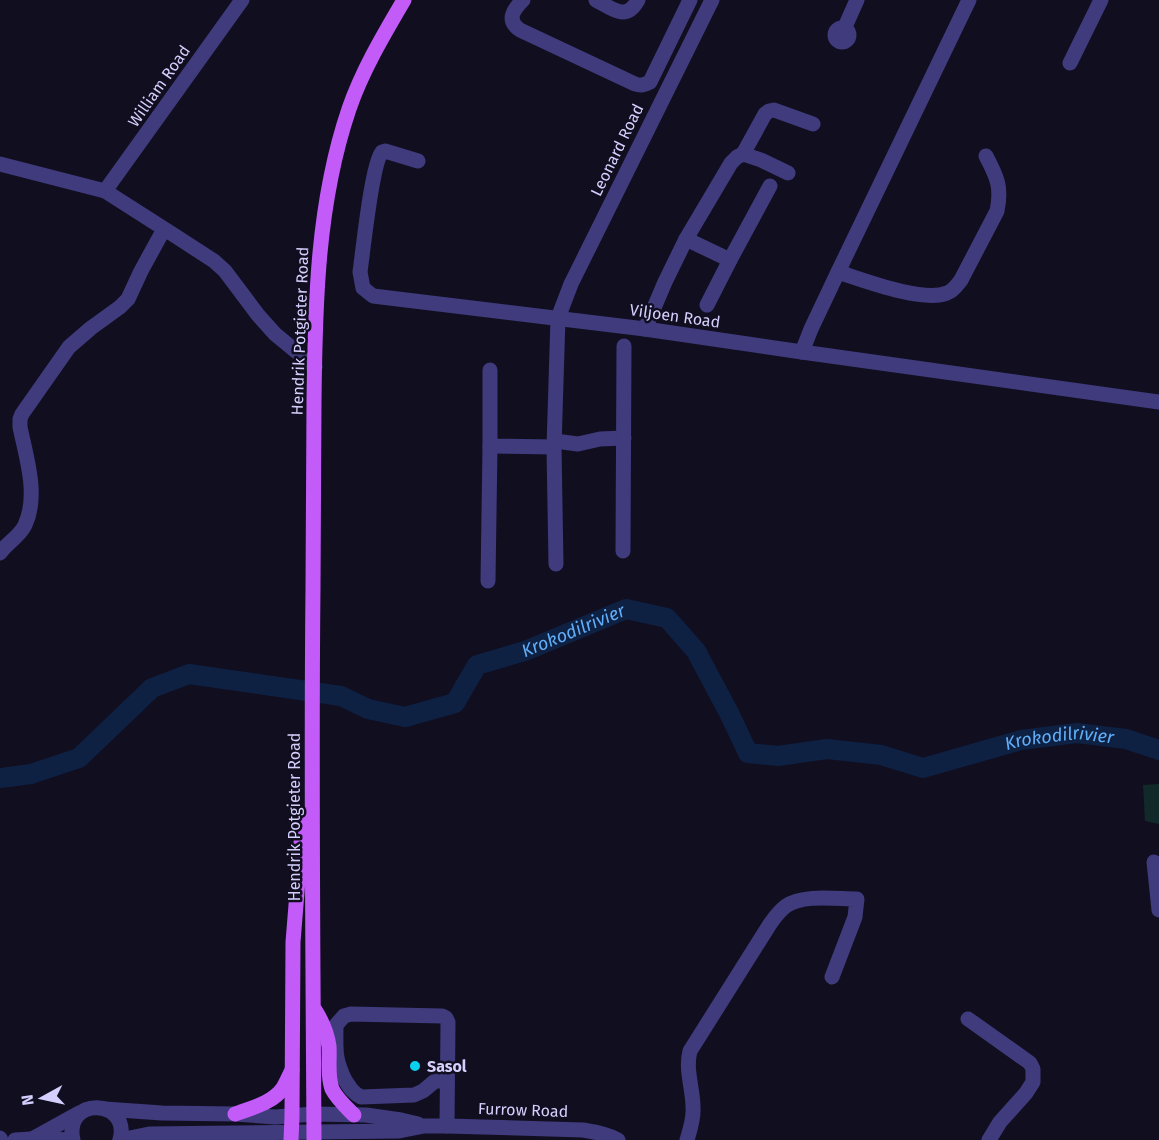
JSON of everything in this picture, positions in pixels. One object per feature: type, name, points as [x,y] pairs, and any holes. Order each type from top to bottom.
[{"type":"main road","name":"Hendrik Potgieter Road","points":[[314,1136],[311,720],[318,287],[329,187],[350,107],[366,69],[404,0]]},
{"type":"main road","name":"Hendrik Potgieter Road","points":[[291,1130],[293,942],[311,720]]},
{"type":"main road","points":[[313,1008],[326,1033],[332,1088],[354,1115]]},
{"type":"main road","points":[[235,1114],[261,1104],[276,1095],[282,1090],[293,1069]]},
{"type":"street","name":"William Road","points":[[105,191],[242,0]]},
{"type":"street","points":[[523,0],[513,12],[514,26],[640,86],[650,81],[690,0]]},
{"type":"street","points":[[596,0],[622,12],[632,10],[638,0]]},
{"type":"street","name":"Leonard Road","points":[[556,564],[555,444],[558,318],[571,284],[712,0]]},
{"type":"street","points":[[844,29],[857,0]]},
{"type":"street","points":[[802,352],[811,328],[969,0]]},
{"type":"street","points":[[1070,63],[1101,0]]},
{"type":"street","points":[[645,329],[686,239],[731,163],[743,154],[765,114],[774,110],[813,124]]},
{"type":"street","name":"Viljoen Road","points":[[417,160],[385,151],[378,158],[360,272],[363,288],[378,298],[645,329],[1159,402]]},
{"type":"street","points":[[743,154],[788,173]]},
{"type":"street","points":[[838,272],[889,288],[918,294],[946,294],[955,288],[997,211],[1000,190],[997,176],[986,156]]},
{"type":"street","points":[[0,164],[105,191],[214,261],[225,271],[275,334],[315,367]]},
{"type":"street","points":[[706,305],[770,186]]},
{"type":"street","points":[[0,553],[25,526],[29,513],[31,496],[20,427],[22,414],[69,347],[120,308],[128,299],[164,229]]},
{"type":"street","points":[[686,239],[730,260]]},
{"type":"street","points":[[623,551],[624,346]]},
{"type":"street","points":[[488,581],[490,370]]},
{"type":"street","points":[[490,446],[578,444],[600,439],[624,438]]},
{"type":"street","points":[[1154,862],[1159,910]]},
{"type":"street","points":[[687,1140],[693,1108],[688,1064],[690,1051],[770,924],[777,914],[789,904],[808,899],[857,899],[855,917],[832,976]]},
{"type":"street","points":[[447,1081],[435,1081],[414,1095],[361,1097],[350,1089],[338,1065],[336,1025],[344,1016],[351,1014],[442,1016],[446,1018],[448,1022],[447,1126]]},
{"type":"street","points":[[968,1019],[1025,1059],[1033,1069],[1033,1082],[1000,1122],[989,1140]]},
{"type":"street","points":[[32,1139],[88,1108],[97,1107],[162,1113],[275,1117],[291,1130]]},
{"type":"street","points":[[105,1108],[118,1119],[121,1126],[120,1140],[149,1134],[291,1130]]},
{"type":"street","points":[[73,1140],[72,1126],[75,1118],[81,1112]]},
{"type":"street","name":"Furrow Road","points":[[291,1130],[314,1114],[381,1117],[410,1121],[424,1126]]},
{"type":"street","name":"Furrow Road","points":[[291,1130],[314,1136],[399,1131],[424,1126],[583,1130],[598,1132],[618,1140]]},
{"type":"street","points":[[15,1140],[48,1138],[66,1140]]},
{"type":"green space","points":[[1159,784],[1159,824],[1145,821],[1143,785]]},
{"type":"waterway","name":"Krokodilrivier","points":[[0,778],[31,774],[79,758],[152,688],[189,674],[341,696],[368,709],[405,717],[455,703],[477,665],[525,651],[626,609],[667,618],[696,651],[748,753],[778,756],[827,749],[881,755],[923,768],[1021,740],[1077,733],[1126,739],[1159,750]]},
{"type":"place","name":"Sasol","points":[[415,1066]]}]
